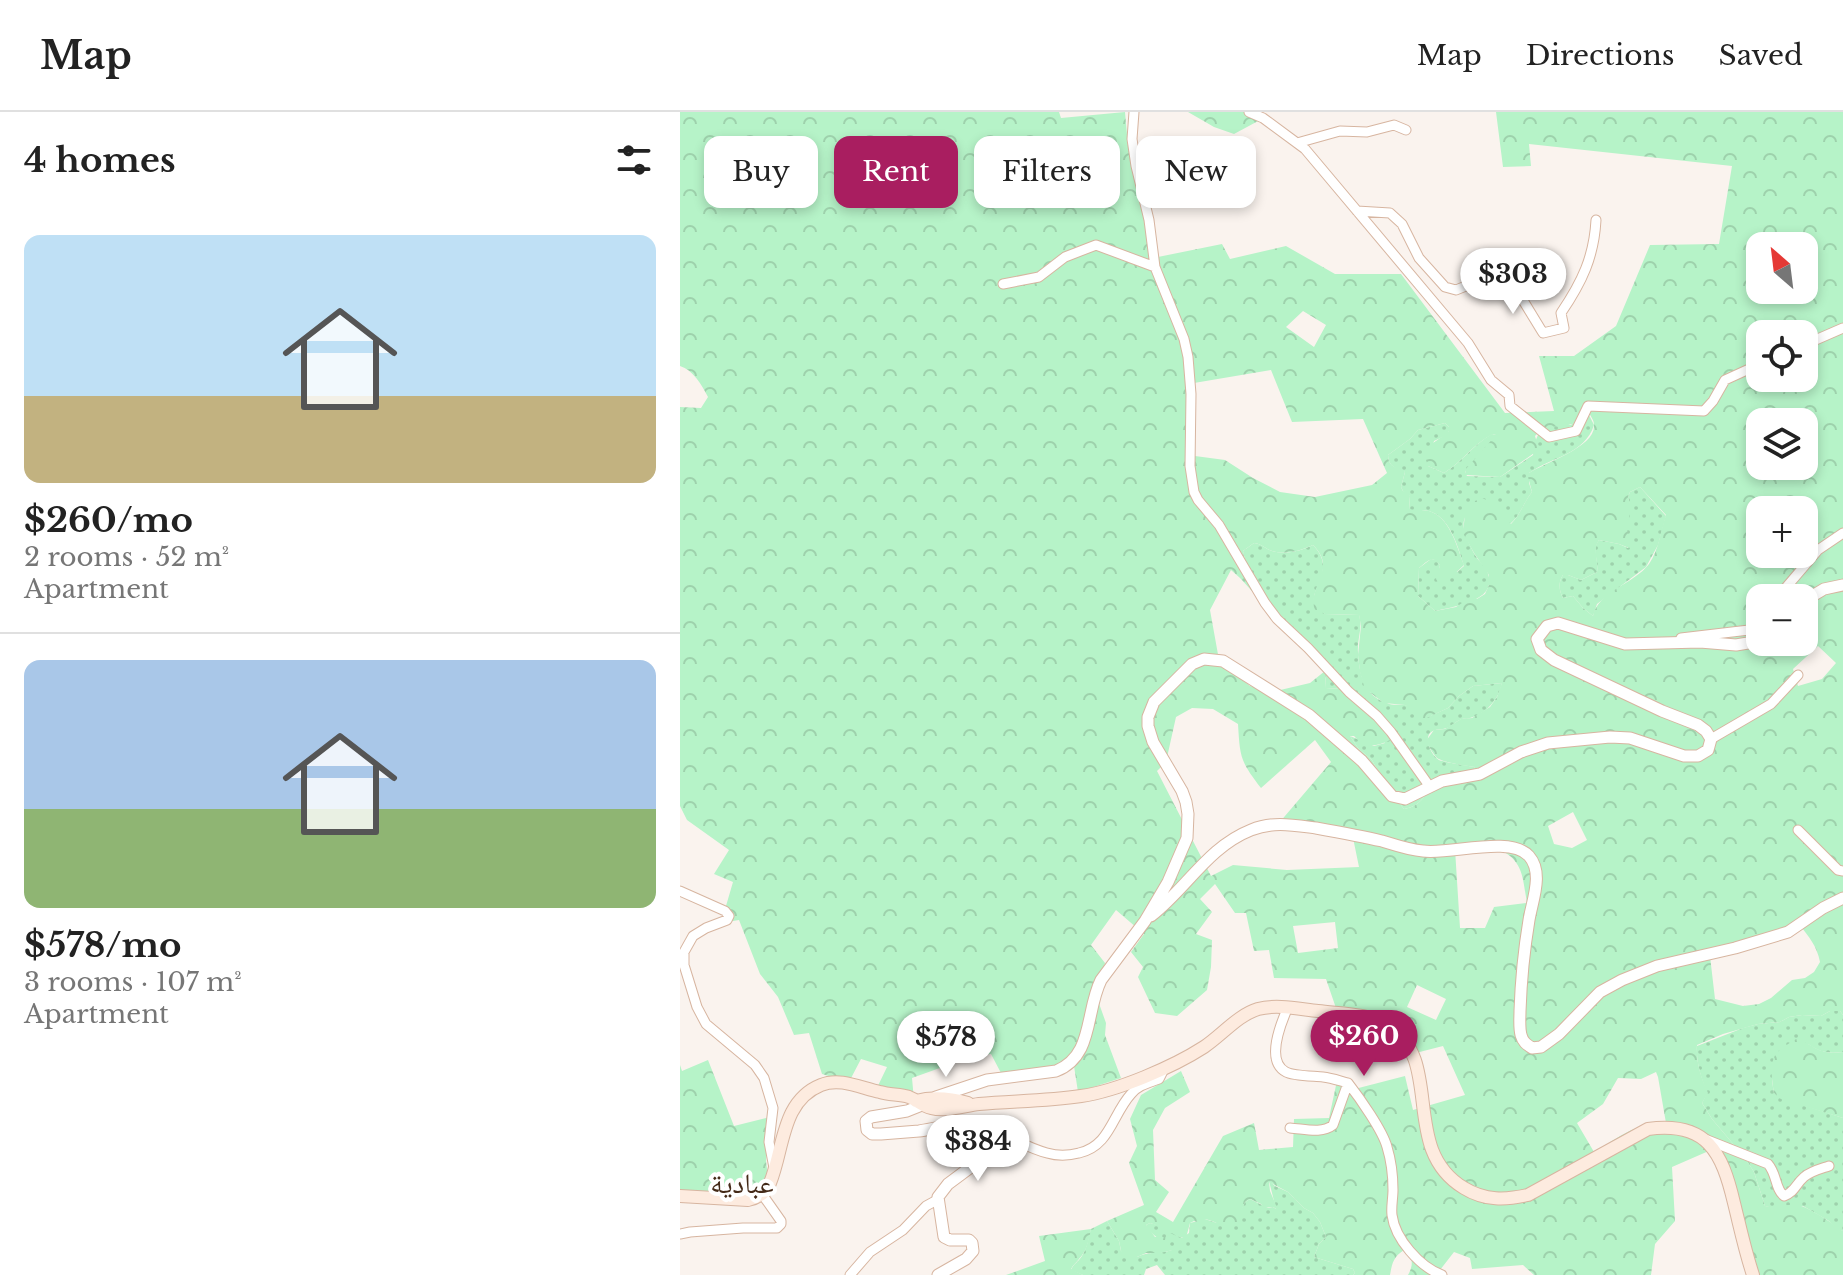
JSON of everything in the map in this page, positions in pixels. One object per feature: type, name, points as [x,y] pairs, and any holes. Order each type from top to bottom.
[{"type":"main road","points":[[680,1196],[748,1200],[762,1194],[770,1183],[792,1111],[806,1093],[826,1083],[841,1082],[905,1096],[939,1110],[1084,1096],[1181,1061],[1249,1013],[1271,1007],[1288,1007],[1375,1019],[1390,1026],[1402,1037],[1417,1065],[1432,1153],[1455,1183],[1472,1193],[1510,1199],[1528,1195],[1648,1129],[1676,1128],[1702,1138],[1718,1154],[1727,1173],[1753,1275]]},
{"type":"main road","points":[[919,1103],[946,1097],[975,1105]]},
{"type":"street","points":[[1134,112],[1132,139],[1149,220],[1155,267],[1184,339],[1188,357],[1191,481],[1198,500],[1225,533],[1277,619],[1377,716],[1430,787]]},
{"type":"street","points":[[1249,112],[1263,118],[1305,149],[1468,343],[1491,380],[1509,395],[1510,406],[1549,437],[1576,431],[1588,406],[1704,411],[1725,380],[1746,370]]},
{"type":"street","points":[[1297,143],[1340,131],[1367,132],[1394,125],[1406,130]]},
{"type":"street","points":[[1357,211],[1390,213],[1402,224],[1419,258],[1445,287],[1456,290],[1488,277],[1510,279],[1543,333],[1564,328],[1561,313],[1579,286],[1595,242],[1596,220]]},
{"type":"street","points":[[1003,284],[1039,277],[1065,257],[1096,245],[1155,267]]},
{"type":"street","points":[[1818,339],[1843,328]]},
{"type":"street","points":[[1789,584],[1818,550],[1843,533]]},
{"type":"street","points":[[1818,593],[1843,585]]},
{"type":"street","points":[[1711,739],[1698,725],[1554,660],[1541,650],[1537,639],[1547,626],[1558,623],[1625,644],[1746,643]]},
{"type":"street","points":[[1676,643],[1679,638],[1746,630]]},
{"type":"street","points":[[935,1097],[987,1080],[1056,1071],[1072,1062],[1083,1046],[1101,980],[1145,921],[1184,849],[1189,826],[1186,802],[1149,734],[1148,717],[1154,702],[1192,664],[1204,659],[1223,661],[1309,715],[1341,741],[1392,796],[1405,799],[1442,781],[1480,774],[1521,752],[1548,743],[1630,738],[1684,756],[1698,756],[1708,750],[1711,739],[1771,704],[1798,675]]},
{"type":"street","points":[[1145,921],[1173,898],[1218,849],[1250,830],[1267,825],[1284,823],[1356,835],[1423,851],[1514,847],[1528,855],[1536,868],[1520,1018],[1524,1043],[1532,1048],[1541,1047],[1559,1034],[1600,992],[1622,980],[1657,966],[1788,932],[1843,898]]},
{"type":"street","points":[[1798,830],[1838,870],[1843,871]]},
{"type":"street","points":[[680,891],[725,911],[729,916],[727,920],[693,936],[684,952],[684,965],[697,1007],[706,1024],[755,1065],[764,1078],[773,1108],[769,1142],[774,1168]]},
{"type":"street","points":[[1288,1007],[1277,1036],[1275,1052],[1279,1065],[1286,1072],[1348,1083],[1360,1098],[1387,1144],[1395,1228],[1412,1255],[1442,1275]]},
{"type":"street","points":[[919,1103],[907,1111],[871,1117],[866,1121],[867,1130],[872,1134],[881,1134],[973,1124],[992,1127],[1043,1152],[1073,1155],[1100,1144],[1130,1095],[1139,1087],[1159,1079],[1164,1069]]},
{"type":"street","points":[[1290,1128],[1322,1131],[1333,1125],[1348,1083]]},
{"type":"street","points":[[938,1275],[966,1259],[973,1248],[969,1240],[944,1237],[937,1200],[940,1192],[999,1146],[1000,1133]]},
{"type":"street","points":[[1702,1138],[1768,1164],[1774,1171],[1779,1192],[1784,1196],[1794,1191],[1808,1174],[1829,1166]]},
{"type":"street","points":[[680,1234],[777,1228],[781,1221],[762,1194]]},
{"type":"street","points":[[850,1275],[870,1252],[903,1230],[926,1206],[937,1200]]},
{"type":"green space","points":[[680,112],[1059,112],[1061,118],[1125,112],[1136,182],[1136,208],[1142,208],[1153,258],[1222,244],[1230,259],[1286,246],[1335,274],[1401,274],[1505,413],[1554,411],[1539,356],[1574,356],[1616,326],[1650,245],[1719,244],[1732,166],[1529,144],[1531,166],[1503,167],[1496,112],[1843,112],[1843,1015],[1840,1011],[1830,1011],[1821,1016],[1802,1015],[1780,1022],[1758,1024],[1697,1045],[1697,1052],[1708,1093],[1702,1103],[1754,1172],[1765,1206],[1799,1205],[1843,1231],[1843,1275],[1752,1275],[1726,1186],[1711,1150],[1672,1167],[1675,1221],[1655,1244],[1651,1275],[1534,1275],[1523,1265],[1472,1269],[1470,1258],[1454,1252],[1440,1270],[1442,1275],[1408,1275],[1412,1260],[1408,1251],[1404,1250],[1397,1255],[1390,1275],[1353,1275],[1353,1269],[1314,1257],[1319,1244],[1326,1237],[1320,1222],[1288,1192],[1269,1182],[1278,1210],[1264,1208],[1250,1199],[1245,1202],[1236,1224],[1223,1225],[1205,1219],[1203,1223],[1194,1221],[1190,1223],[1186,1238],[1150,1223],[1146,1225],[1155,1237],[1165,1237],[1173,1250],[1125,1258],[1107,1221],[1144,1205],[1129,1163],[1137,1146],[1130,1119],[1141,1095],[1181,1071],[1190,1092],[1165,1108],[1153,1130],[1155,1180],[1169,1192],[1156,1212],[1173,1222],[1223,1136],[1254,1123],[1259,1150],[1293,1147],[1294,1119],[1329,1118],[1338,1076],[1347,1091],[1405,1076],[1413,1110],[1465,1095],[1443,1046],[1404,1056],[1381,1034],[1337,1011],[1326,979],[1274,978],[1269,950],[1254,951],[1246,913],[1235,913],[1215,884],[1200,899],[1212,912],[1196,934],[1212,940],[1207,990],[1177,1016],[1155,1013],[1138,977],[1143,967],[1131,952],[1144,934],[1116,910],[1091,945],[1105,963],[1096,995],[1106,1023],[1105,1035],[1121,1078],[1078,1092],[1074,1066],[1035,1074],[1001,1073],[991,1054],[973,1056],[912,1078],[914,1100],[874,1094],[887,1067],[861,1059],[849,1082],[822,1074],[809,1033],[794,1035],[778,997],[760,974],[739,920],[721,923],[733,882],[714,874],[729,850],[687,820],[680,806],[680,407],[701,408],[708,397],[693,374],[680,366]],"holes":[[[1303,311],[1326,325],[1314,347],[1286,327]],[[1271,370],[1292,422],[1363,419],[1387,473],[1372,485],[1315,497],[1280,492],[1225,460],[1195,456],[1194,383]],[[1589,413],[1594,423],[1587,440],[1568,454],[1529,473],[1532,492],[1511,524],[1494,503],[1481,498],[1473,502],[1465,514],[1463,533],[1489,575],[1489,585],[1485,594],[1477,599],[1468,599],[1456,607],[1435,611],[1418,596],[1419,568],[1430,560],[1437,562],[1440,565],[1436,579],[1441,587],[1464,565],[1452,534],[1442,519],[1429,511],[1409,509],[1410,496],[1401,487],[1405,472],[1392,465],[1388,455],[1418,430],[1445,423],[1449,431],[1428,448],[1428,466],[1444,473],[1493,434],[1496,435],[1465,470],[1466,475],[1500,477],[1537,451],[1535,436],[1540,432],[1549,427],[1572,424]],[[1640,487],[1666,515],[1657,547],[1649,564],[1602,600],[1593,616],[1573,596],[1563,598],[1560,581],[1563,575],[1581,580],[1597,572],[1596,548],[1599,540],[1629,548],[1632,546],[1627,530],[1631,507],[1630,492]],[[1254,543],[1282,553],[1313,545],[1323,564],[1314,596],[1314,609],[1325,614],[1359,615],[1358,655],[1364,686],[1384,703],[1410,708],[1418,722],[1448,708],[1473,686],[1502,683],[1490,707],[1472,718],[1434,730],[1426,741],[1437,758],[1475,767],[1471,776],[1437,786],[1415,805],[1404,809],[1388,789],[1372,760],[1350,736],[1371,746],[1390,740],[1391,736],[1349,694],[1341,689],[1326,688],[1325,671],[1310,683],[1276,691],[1250,686],[1219,660],[1210,610],[1231,570],[1240,578],[1247,574],[1243,551]],[[1192,708],[1213,709],[1238,724],[1242,758],[1261,788],[1315,740],[1331,762],[1279,823],[1299,832],[1352,833],[1359,867],[1287,870],[1233,865],[1211,876],[1157,771],[1166,762],[1176,717]],[[1573,812],[1587,840],[1572,848],[1554,844],[1548,826]],[[1455,849],[1504,852],[1511,856],[1522,874],[1527,903],[1494,907],[1485,928],[1460,928]],[[1335,922],[1338,948],[1298,953],[1293,926]],[[1799,924],[1815,946],[1820,962],[1814,972],[1805,978],[1792,980],[1759,1004],[1743,1006],[1715,999],[1710,956]],[[1417,985],[1446,999],[1436,1020],[1407,1007]],[[1656,1072],[1666,1123],[1636,1128],[1594,1152],[1577,1123],[1603,1104],[1618,1078],[1641,1079]]]},
{"type":"green space","points":[[1188,112],[1249,112],[1260,120],[1234,134]]},
{"type":"green space","points":[[1586,409],[1594,425],[1590,435],[1576,449],[1529,473],[1532,492],[1510,524],[1471,506],[1464,520],[1464,529],[1473,552],[1485,567],[1488,587],[1475,600],[1435,611],[1418,596],[1419,568],[1431,559],[1440,565],[1439,569],[1457,572],[1464,566],[1452,534],[1442,519],[1429,511],[1409,510],[1410,496],[1401,487],[1405,472],[1391,464],[1388,455],[1418,430],[1445,423],[1449,431],[1434,441],[1428,466],[1444,473],[1492,434],[1497,435],[1465,471],[1467,476],[1500,477],[1533,455],[1543,429],[1571,425]]},
{"type":"green space","points":[[1640,487],[1666,516],[1658,545],[1646,567],[1597,604],[1593,616],[1573,596],[1563,598],[1560,581],[1563,575],[1581,580],[1597,572],[1596,547],[1599,540],[1628,548],[1628,497],[1630,492]]},
{"type":"green space","points":[[1254,543],[1283,553],[1313,545],[1323,563],[1315,604],[1325,614],[1359,615],[1360,668],[1368,690],[1379,700],[1408,706],[1428,717],[1448,708],[1473,686],[1502,683],[1495,700],[1481,713],[1447,728],[1434,730],[1428,736],[1436,758],[1475,767],[1471,776],[1437,786],[1415,805],[1404,809],[1388,789],[1372,760],[1350,736],[1374,746],[1385,743],[1341,689],[1326,688],[1325,671],[1240,578],[1244,578],[1247,570],[1243,551]]},
{"type":"green space","points":[[1830,1011],[1840,1011],[1843,1015],[1843,1052],[1824,1052],[1808,1044],[1772,1067],[1772,1081],[1774,1093],[1843,1118],[1843,1231],[1803,1206],[1765,1206],[1754,1172],[1702,1103],[1707,1093],[1697,1052],[1697,1046],[1743,1028],[1802,1015],[1821,1016]]},
{"type":"green space","points":[[1798,1038],[1824,1052],[1843,1052],[1843,1118],[1781,1099],[1774,1093],[1774,1058],[1781,1049]]},
{"type":"green space","points":[[708,1060],[734,1126],[770,1117],[766,1161],[768,1177],[758,1194],[680,1196],[680,1065],[682,1071]]},
{"type":"green space","points":[[1269,1181],[1288,1192],[1320,1222],[1326,1237],[1319,1244],[1314,1257],[1353,1269],[1353,1275],[1165,1275],[1157,1265],[1146,1269],[1144,1275],[1083,1275],[1071,1270],[1084,1253],[1091,1229],[1107,1221],[1119,1241],[1121,1251],[1137,1257],[1168,1251],[1172,1250],[1146,1225],[1158,1225],[1182,1238],[1189,1233],[1190,1223],[1205,1219],[1217,1223],[1241,1210],[1250,1199],[1276,1209]]},
{"type":"green space","points":[[1091,1229],[1084,1252],[1071,1269],[1083,1275],[1006,1275],[1045,1261],[1039,1236]]},
{"type":"district","name":"عبادية","points":[[742,1183]]}]
